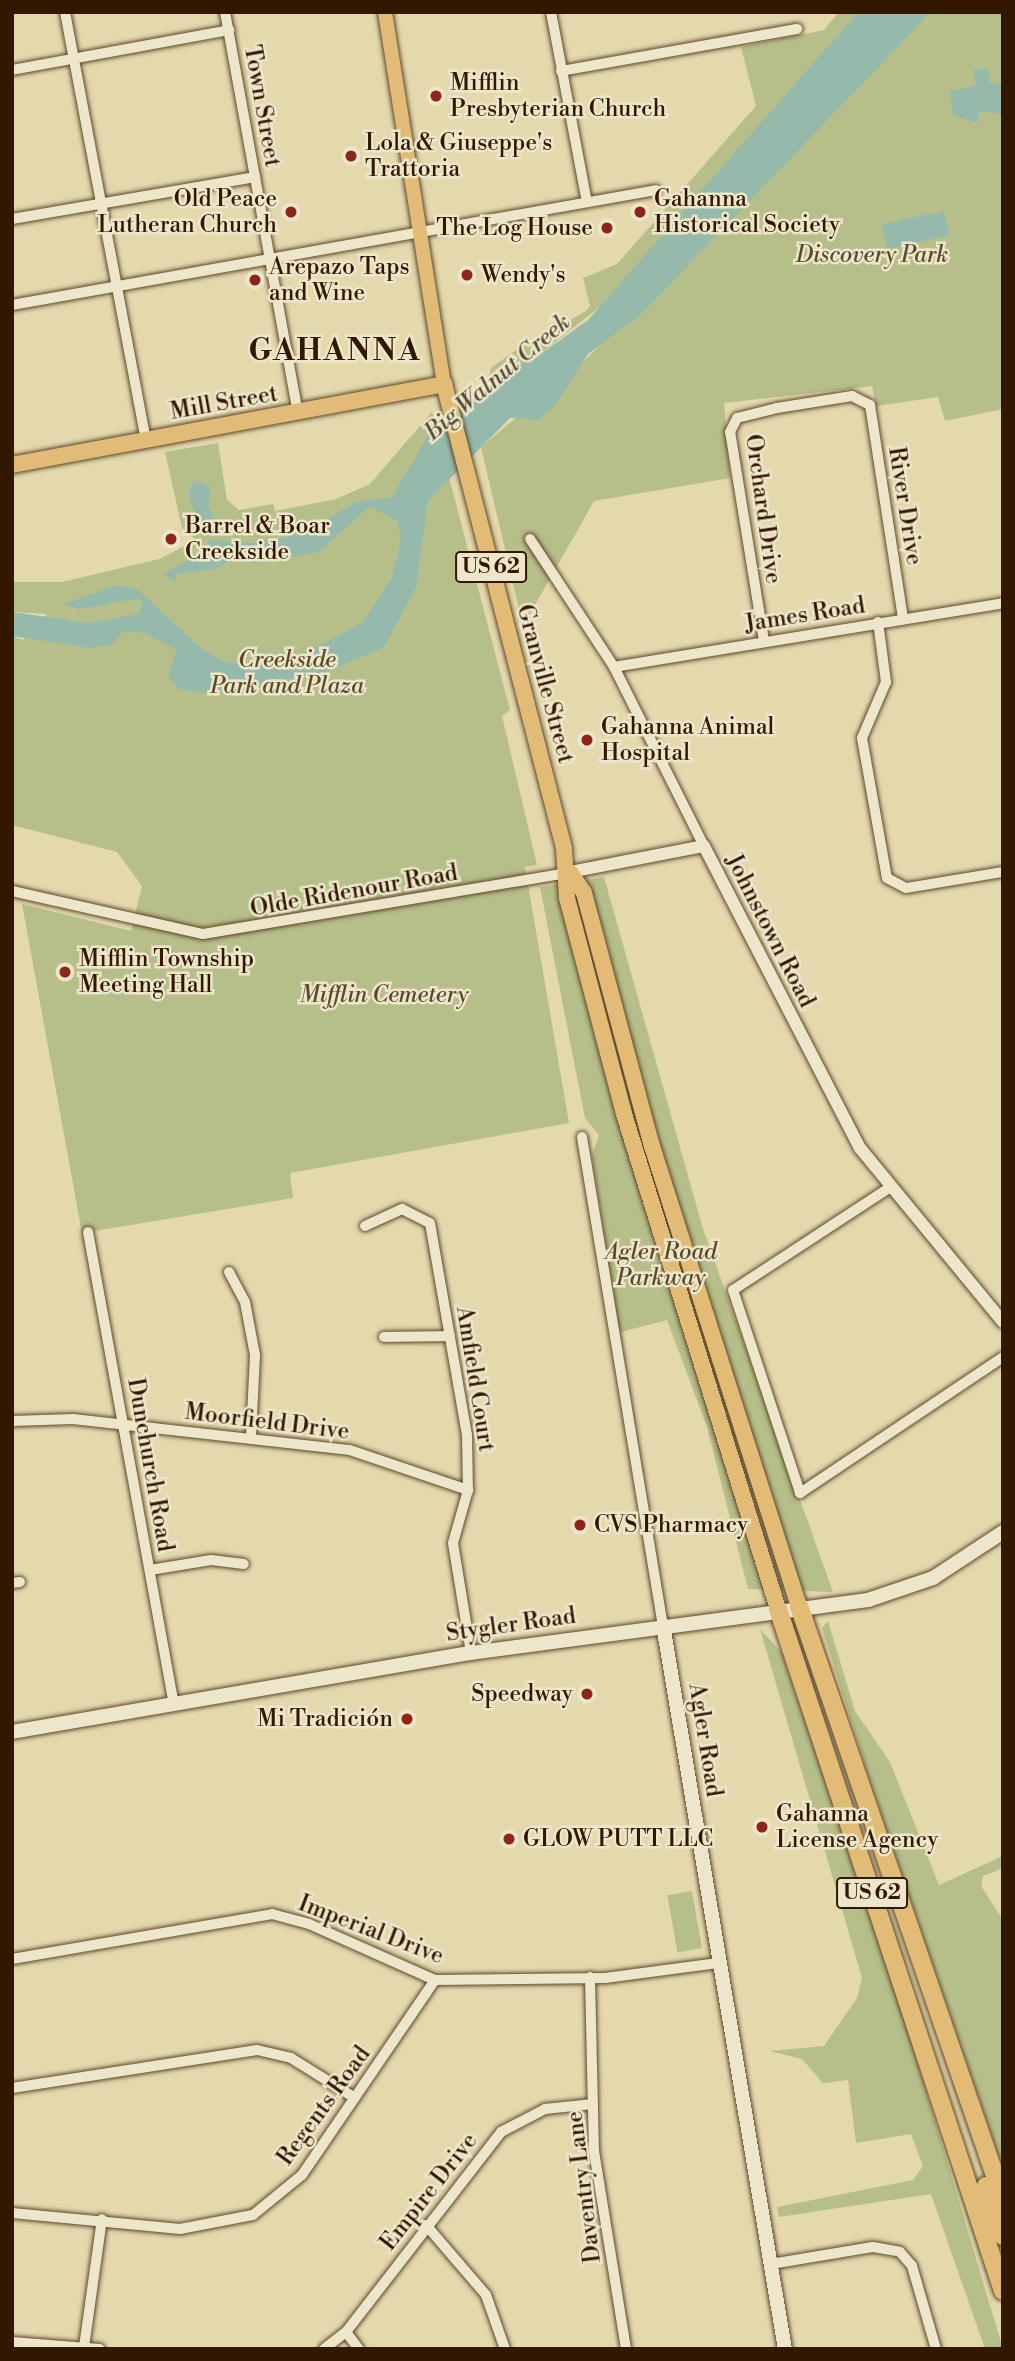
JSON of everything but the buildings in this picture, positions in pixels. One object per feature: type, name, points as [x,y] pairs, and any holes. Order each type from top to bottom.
[{"type":"highway","name":"Mill Street","points":[[12,465],[445,389]]},
{"type":"highway","name":"Granville Street","points":[[445,389],[569,872]]},
{"type":"highway","name":"US 62","points":[[569,872],[583,893],[648,1133],[799,1606],[939,2024],[1003,2199]]},
{"type":"highway","name":"US 62","points":[[569,872],[567,898],[624,1114],[778,1609],[1003,2291]]},
{"type":"highway","points":[[939,2024],[1003,2236]]},
{"type":"main road","name":"Granville Street","points":[[385,12],[422,230],[445,389]]},
{"type":"main road","name":"Stygler Road","points":[[12,1732],[471,1653],[910,1590],[1003,1532]]},
{"type":"main road","name":"Agler Road","points":[[663,1625],[785,2349]]},
{"type":"street","points":[[65,12],[113,287],[146,440]]},
{"type":"street","name":"Town Street","points":[[225,12],[298,413]]},
{"type":"street","points":[[551,12],[587,202]]},
{"type":"street","points":[[561,71],[797,29]]},
{"type":"street","points":[[12,70],[229,30]]},
{"type":"street","points":[[12,219],[255,177]]},
{"type":"street","points":[[12,305],[656,190]]},
{"type":"street","name":"River Drive","points":[[733,424],[777,408],[852,396],[866,401],[904,618]]},
{"type":"street","name":"Orchard Drive","points":[[733,424],[764,641]]},
{"type":"street","name":"Johnstown Road","points":[[530,539],[614,667],[836,1109],[889,1188],[1003,1322]]},
{"type":"street","name":"James Road","points":[[614,667],[1003,603]]},
{"type":"street","points":[[878,622],[886,682],[862,738],[887,878],[906,888],[1003,872]]},
{"type":"street","name":"Olde Ridenour Road","points":[[12,891],[203,934],[569,872],[704,846]]},
{"type":"street","name":"Agler Road","points":[[583,1137],[663,1625]]},
{"type":"street","points":[[889,1188],[733,1290],[800,1493],[1003,1357]]},
{"type":"street","name":"Amfield Court","points":[[365,1226],[402,1209],[430,1223],[467,1435],[468,1490],[453,1543],[471,1653]]},
{"type":"street","name":"Dunchurch Road","points":[[88,1233],[174,1705]]},
{"type":"street","points":[[229,1272],[245,1302],[255,1355],[251,1438]]},
{"type":"street","points":[[384,1337],[450,1336]]},
{"type":"street","name":"Moorfield Drive","points":[[12,1421],[123,1424],[350,1450],[468,1490]]},
{"type":"street","points":[[150,1570],[211,1560],[243,1564]]},
{"type":"street","name":"Imperial Drive","points":[[12,1959],[272,1914],[435,1980],[590,1977],[718,1964]]},
{"type":"street","name":"Daventry Lane","points":[[590,1977],[596,2164],[626,2349]]},
{"type":"street","name":"Regents Road","points":[[12,2213],[102,2219],[180,2229],[253,2215],[302,2175],[435,1980]]},
{"type":"street","points":[[12,2088],[257,2050],[291,2058],[355,2098]]},
{"type":"street","name":"Empire Drive","points":[[324,2349],[346,2332],[426,2225],[501,2132],[545,2109],[593,2104]]},
{"type":"street","points":[[84,2347],[102,2219]]},
{"type":"street","points":[[426,2225],[486,2295],[505,2349]]},
{"type":"street","points":[[771,2264],[873,2247],[900,2252],[912,2266],[936,2349]]},
{"type":"street","points":[[346,2332],[359,2349]]},
{"type":"street","points":[[12,2342],[100,2349]]},
{"type":"green space","points":[[839,12],[858,12],[612,297],[535,358],[489,378],[491,368],[513,352],[586,311],[590,306],[583,278],[617,264],[756,106],[741,47],[824,30]]},
{"type":"green space","name":"Discovery Park","points":[[931,12],[1003,12],[1003,409],[945,421],[938,397],[876,406],[872,386],[724,403],[730,478],[594,501],[523,626],[481,447],[583,362]]},
{"type":"green space","points":[[432,412],[510,710],[502,716],[537,865],[525,867],[569,1123],[290,1173],[293,1198],[82,1233],[22,904],[131,931],[142,886],[117,852],[12,825],[12,636],[23,640],[47,614],[12,612],[12,582],[62,582],[159,559],[187,545],[194,538],[182,528],[165,452],[218,443],[227,500],[239,510],[273,504],[275,511],[336,499],[370,484]]},
{"type":"green space","name":"Agler Road Parkway","points":[[604,877],[703,1229],[833,1592],[748,1589],[707,1427],[667,1320],[621,1332],[618,1324],[592,1155],[599,1135],[585,1118],[540,887]]},
{"type":"green space","points":[[828,1621],[855,1711],[890,1762],[939,1885],[1003,1856],[1003,1868],[983,1876],[981,1886],[1003,1920],[1003,2168],[871,1784],[822,1628]]},
{"type":"green space","points":[[760,1629],[782,1653],[910,2037],[1003,2349],[985,2349],[931,2194],[779,2217],[777,2207],[913,2180],[923,2166],[911,2134],[856,2143],[848,2080],[823,2083],[802,2059],[770,2051],[824,2046],[857,1998],[862,1978]]},
{"type":"green space","points":[[692,1891],[702,1948],[677,1952],[667,1895]]},
{"type":"water","name":"Big Walnut Creek","points":[[858,12],[931,12],[641,314],[588,354],[557,403],[539,420],[510,418],[428,501],[416,587],[384,647],[323,673],[206,693],[179,689],[168,677],[177,650],[144,633],[124,631],[111,645],[90,648],[12,636],[12,612],[89,623],[139,614],[143,601],[134,599],[79,609],[63,604],[117,585],[138,590],[203,650],[229,663],[258,666],[311,650],[363,622],[391,579],[401,542],[398,522],[370,506],[319,552],[255,563],[231,559],[217,569],[177,574],[175,583],[164,573],[208,550],[209,539],[251,543],[300,535],[356,502],[392,497],[444,408],[491,388],[501,371],[535,358],[588,320]]},
{"type":"water","points":[[988,68],[990,84],[1003,82],[1003,114],[980,111],[977,123],[953,115],[950,91],[976,86],[973,70]]},
{"type":"water","points":[[944,211],[949,235],[887,249],[881,224]]},
{"type":"water","points":[[194,480],[211,487],[208,506],[221,532],[209,536],[200,526],[188,495]]},
{"type":"place","name":"Mifflin Presbyterian Church","points":[[436,96]]},
{"type":"place","name":"Lola & Giuseppe's Trattoria","points":[[351,156]]},
{"type":"place","name":"Old Peace Lutheran Church","points":[[291,212]]},
{"type":"place","name":"Gahanna Historical Society","points":[[640,212]]},
{"type":"place","name":"The Log House","points":[[607,228]]},
{"type":"place","name":"Wendy's","points":[[467,275]]},
{"type":"place","name":"Arepazo Taps and Wine","points":[[255,280]]},
{"type":"place","name":"Barrel & Boar Creekside","points":[[171,539]]},
{"type":"place","name":"Gahanna Animal Hospital","points":[[587,740]]},
{"type":"place","name":"Mifflin Township Meeting Hall","points":[[65,972]]},
{"type":"place","name":"CVS Pharmacy","points":[[580,1525]]},
{"type":"place","name":"Speedway","points":[[587,1694]]},
{"type":"place","name":"Mi Tradición","points":[[407,1719]]},
{"type":"place","name":"Gahanna License Agency","points":[[762,1827]]},
{"type":"place","name":"GLOW PUTT LLC","points":[[509,1839]]},
{"type":"district","name":"GAHANNA","points":[[335,351]]},
{"type":"park label","name":"Creekside Park and Plaza","points":[[287,673]]},
{"type":"park label","name":"Mifflin Cemetery","points":[[384,995]]}]
